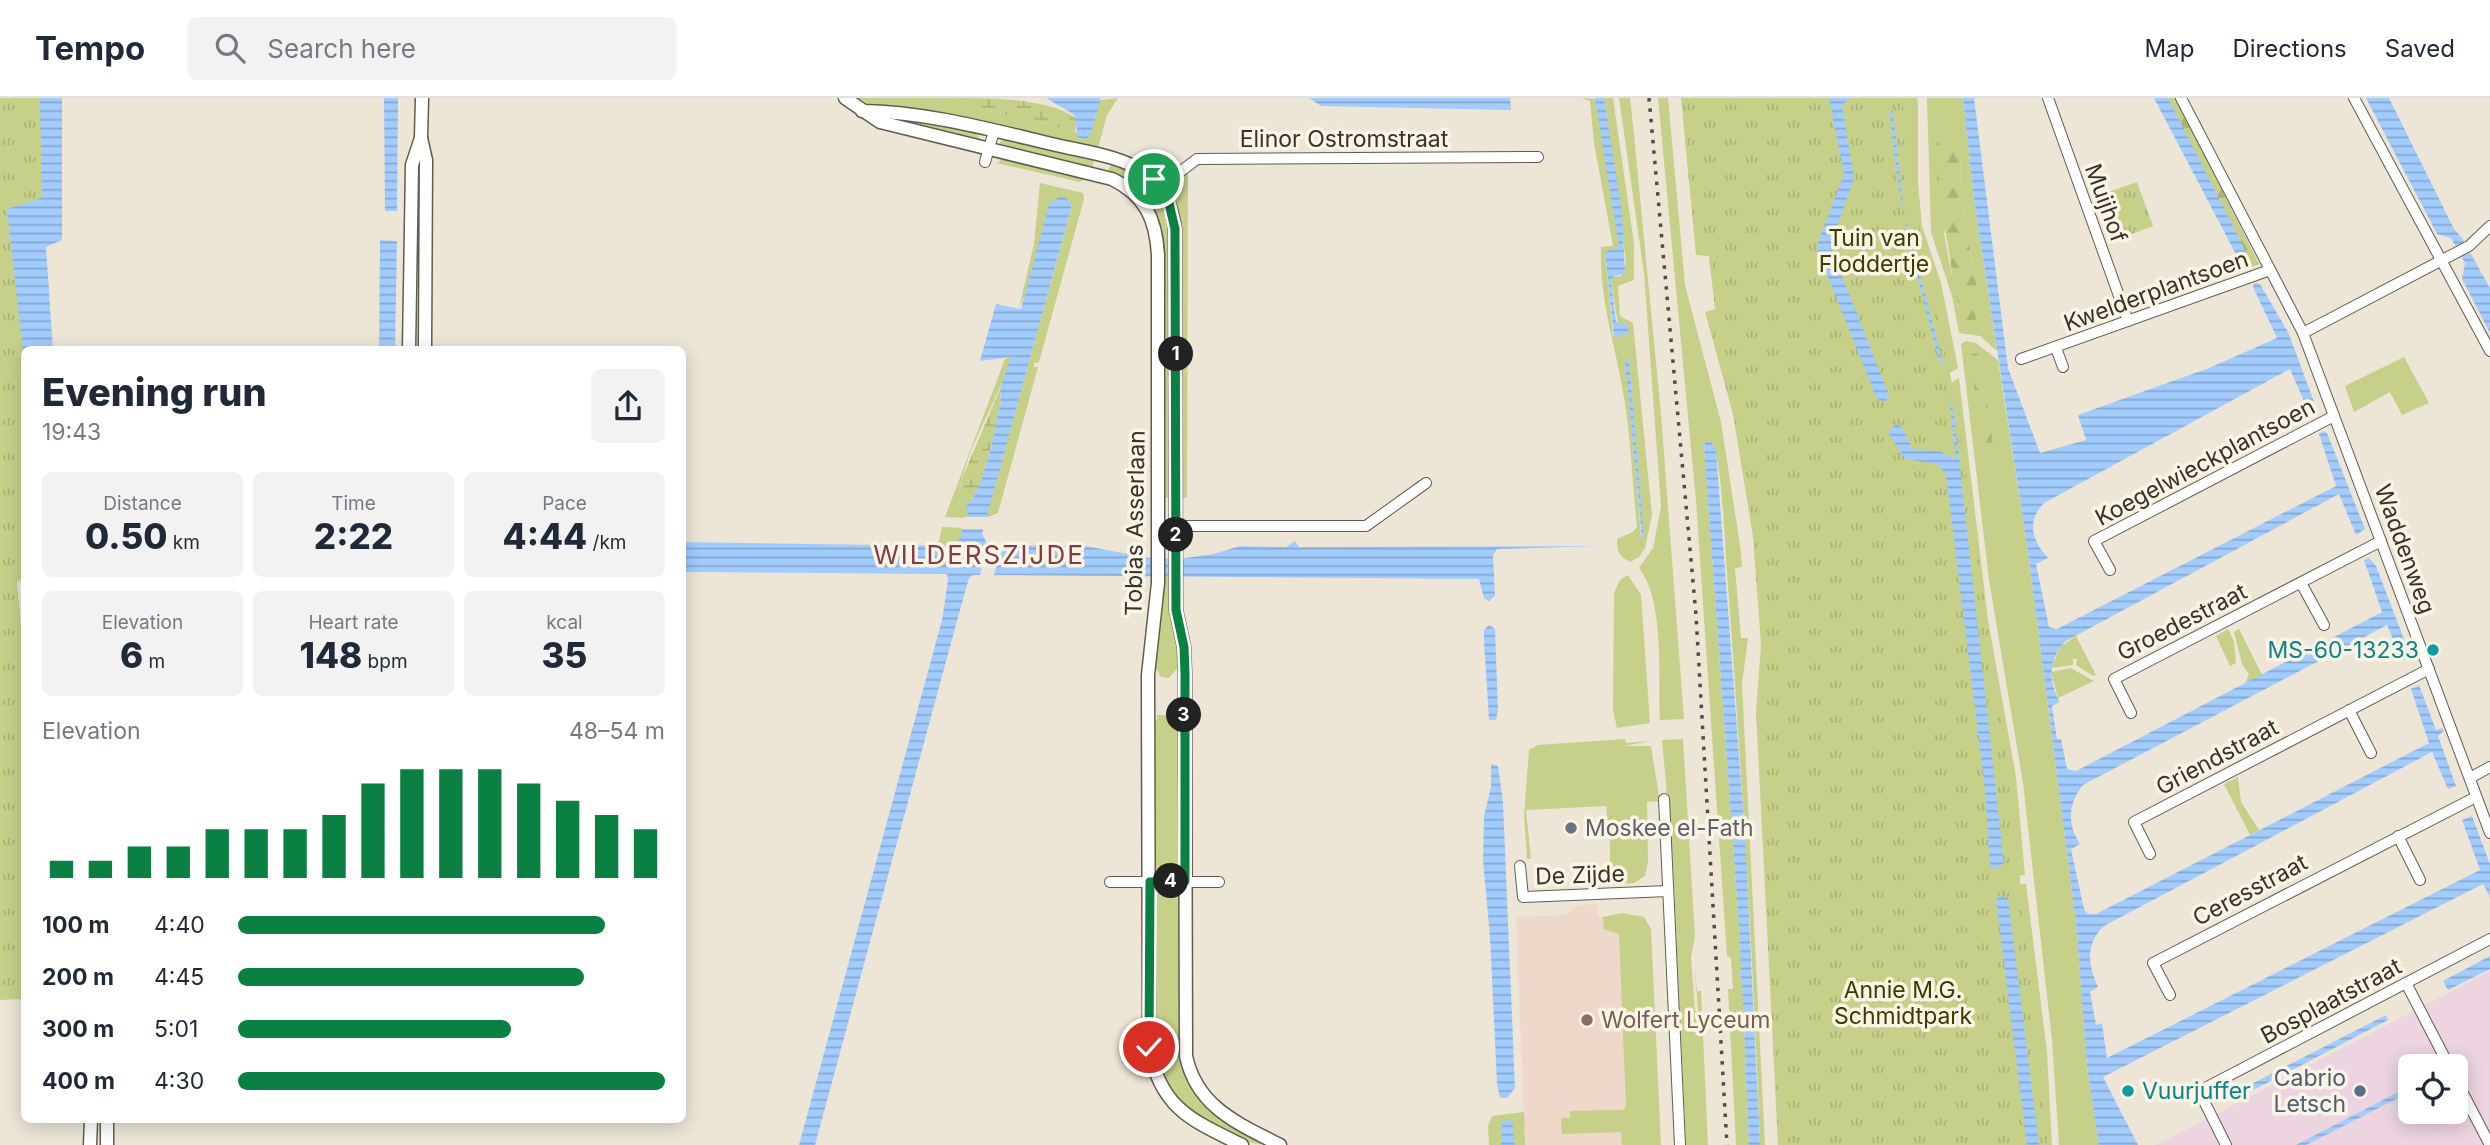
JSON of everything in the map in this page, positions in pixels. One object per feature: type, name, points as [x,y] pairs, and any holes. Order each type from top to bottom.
[{"type":"street","points":[[422,98],[421,138],[426,160],[425,346]]},
{"type":"street","name":"Tobias Asserlaan","points":[[845,98],[880,122],[1112,179],[1135,192],[1151,215],[1157,233],[1158,255],[1158,583],[1148,674],[1149,1047],[1156,1078],[1181,1111],[1242,1145]]},
{"type":"street","name":"Muijhof","points":[[2048,98],[2128,321]]},
{"type":"street","name":"Waddenweg","points":[[2181,98],[2303,333],[2490,833]]},
{"type":"street","points":[[2354,98],[2490,351]]},
{"type":"street","points":[[862,111],[936,117],[1126,163],[1149,175],[1160,187]]},
{"type":"street","points":[[985,162],[994,131]]},
{"type":"street","points":[[410,346],[412,165],[421,138]]},
{"type":"street","name":"Elinor Ostromstraat","points":[[1160,187],[1197,159],[1538,157]]},
{"type":"street","name":"Tobias Asserlaan","points":[[1160,187],[1172,209],[1175,229],[1176,610],[1184,660],[1185,1038],[1189,1068],[1203,1097],[1217,1111],[1280,1145]]},
{"type":"street","points":[[2303,333],[2469,246],[2490,226]]},
{"type":"street","name":"Kwelderplantsoen","points":[[2021,359],[2270,270]]},
{"type":"street","name":"Kwelderplantsoen","points":[[2056,348],[2063,367]]},
{"type":"street","name":"Koegelwieckplantsoen","points":[[2110,569],[2094,541],[2334,416]]},
{"type":"street","points":[[1175,526],[1366,526],[1426,483]]},
{"type":"street","name":"Groedestraat","points":[[2131,713],[2114,679],[2381,541]]},
{"type":"street","points":[[2301,583],[2324,625]]},
{"type":"street","name":"Griendstraat","points":[[2150,854],[2134,822],[2429,669]]},
{"type":"street","points":[[2349,710],[2371,753]]},
{"type":"street","points":[[2470,778],[2490,767]]},
{"type":"street","name":"Ceresstraat","points":[[2170,995],[2153,964],[2476,797]]},
{"type":"street","points":[[1664,799],[1680,1145]]},
{"type":"street","points":[[2398,836],[2420,880]]},
{"type":"street","name":"De Zijde","points":[[1520,866],[1523,897],[1668,891]]},
{"type":"street","points":[[1110,881],[1219,882]]},
{"type":"street","name":"Bosplaatstraat","points":[[2226,1145],[2194,1093],[2490,939]]},
{"type":"street","points":[[2406,983],[2443,1054]]},
{"type":"street","points":[[2468,1103],[2490,1145]]},
{"type":"street","points":[[90,1145],[91,1123]]},
{"type":"street","points":[[107,1123],[107,1145]]},
{"type":"shaded area","name":"Wolfert Lyceum","points":[[1597,904],[1598,917],[1632,916],[1659,1145],[1525,1145],[1516,917],[1564,915],[1579,905]]},
{"type":"shaded area","points":[[2490,971],[2490,1145],[2157,1145]]},
{"type":"green space","points":[[0,98],[52,98],[53,213],[31,235],[24,346],[21,346],[21,579],[17,582],[21,626],[21,999],[0,1000]]},
{"type":"green space","points":[[858,98],[952,98],[971,103],[972,107],[1075,131],[1084,139],[1090,135],[1100,100],[1118,98],[1107,115],[1097,152],[873,106]]},
{"type":"green space","points":[[952,98],[1019,101],[1051,107],[1077,119],[1075,131],[971,107],[970,103]]},
{"type":"green space","points":[[1581,98],[1596,99],[1619,245],[1618,250],[1605,252],[1613,337],[1618,324],[1611,282],[1613,277],[1621,276],[1626,262],[1604,98],[1613,98],[1634,244],[1634,280],[1618,286],[1620,316],[1633,323],[1652,515],[1645,548],[1639,557],[1630,562],[1619,553],[1617,543],[1617,539],[1633,532],[1637,527],[1626,409],[1602,284],[1601,247],[1613,246],[1594,143],[1590,101]],"holes":[[[1626,360],[1629,360],[1643,540]]]},
{"type":"green space","points":[[1619,98],[1630,98],[1634,135],[1661,414],[1684,719],[1660,720],[1657,619],[1647,582],[1639,568],[1653,548],[1661,507],[1644,273]]},
{"type":"green space","points":[[1658,98],[1668,98],[1685,285],[1721,422],[1741,552],[1742,567],[1735,568],[1741,638],[1748,638],[1742,684],[1765,1145],[1760,1145],[1746,858],[1722,503],[1718,463],[1711,441],[1704,443],[1704,446],[1740,939],[1742,973],[1738,975],[1742,977],[1749,1145],[1736,1145],[1728,989],[1733,989],[1731,958],[1727,956],[1696,501]]},
{"type":"green space","name":"Annie M.G. Schmidtpark","points":[[1681,98],[1902,98],[1920,231],[1956,402],[2004,736],[2049,1145],[1778,1145],[1756,711],[1761,645],[1753,537],[1733,414],[1705,312],[1715,309],[1709,256],[1696,255]]},
{"type":"green space","points":[[1886,98],[1917,98],[1918,183],[1922,226],[1941,283],[1958,368],[1942,378]]},
{"type":"green space","points":[[1927,98],[1963,98],[1974,199],[1997,351],[1980,336],[1959,333],[1952,296],[1931,232]],"holes":[[[1960,154],[1961,194],[1979,302],[1958,307],[1944,234]]]},
{"type":"green space","points":[[2168,98],[2176,98],[2259,264],[2247,269],[2236,263],[2240,262],[2245,266],[2250,263]]},
{"type":"green space","points":[[876,115],[950,125],[976,134],[981,140],[978,142]]},
{"type":"green space","points":[[1945,128],[1955,140],[1960,154],[1961,194],[1979,302],[1975,320],[1966,320],[1956,298],[1939,196],[1936,150],[1938,134]]},
{"type":"green space","points":[[1006,139],[1095,158],[1092,168],[1000,146],[1000,142]]},
{"type":"green space","points":[[1005,158],[1090,177],[1080,182],[996,163]]},
{"type":"green space","points":[[1111,163],[1148,182],[1147,187],[1140,188],[1108,172]]},
{"type":"green space","points":[[1188,171],[1187,498],[1179,498],[1173,195],[1178,181]]},
{"type":"green space","points":[[2137,182],[2153,226],[2124,237],[2108,192]]},
{"type":"green space","points":[[1040,183],[1083,193],[1084,199],[1039,362],[1034,363],[1034,367],[1038,367],[998,513],[986,518],[1072,206],[1068,199],[1019,308],[1034,244]]},
{"type":"green space","points":[[1158,201],[1163,201],[1169,217],[1172,498],[1161,498],[1160,228],[1155,209]]},
{"type":"green space","points":[[1966,341],[1976,343],[1998,360],[2028,552],[2076,922],[2087,1067],[2099,1145],[2059,1145],[2052,1040],[2023,783],[1989,580],[1961,344]]},
{"type":"green space","points":[[1981,353],[1994,455],[1994,462],[1985,464],[1981,455],[1971,354]]},
{"type":"green space","points":[[1012,356],[975,441],[963,476],[959,493],[969,510],[967,518],[945,517],[1005,359]]},
{"type":"green space","points":[[2404,357],[2429,403],[2402,415],[2390,392],[2354,412],[2345,386]]},
{"type":"green space","points":[[1959,378],[1988,620],[2016,777],[2025,875],[1991,878],[1944,387]]},
{"type":"green space","points":[[1000,389],[1001,401],[984,472],[979,486],[966,506],[959,493],[963,476]]},
{"type":"green space","points":[[942,527],[965,528],[956,543],[938,546]]},
{"type":"green space","points":[[1628,575],[1641,595],[1650,723],[1617,728],[1613,710],[1614,593],[1620,580]]},
{"type":"green space","points":[[1162,576],[1172,576],[1180,665],[1169,678],[1161,677],[1154,665]]},
{"type":"green space","points":[[2228,629],[2234,642],[2236,663],[2230,666],[2216,636]]},
{"type":"green space","points":[[2239,629],[2262,675],[2245,684],[2249,674],[2242,664],[2234,632]]},
{"type":"green space","points":[[2076,636],[2096,675],[2093,676],[2076,665],[2077,659],[2073,659],[2073,665],[2051,668],[2060,647]]},
{"type":"green space","points":[[2071,668],[2094,681],[2058,698],[2051,672]]},
{"type":"green space","points":[[1157,715],[1176,715],[1177,720],[1181,720],[1181,854],[1177,870],[1171,875],[1158,872],[1154,862],[1152,720],[1157,720]]},
{"type":"green space","points":[[1625,739],[1626,743],[1651,741],[1624,746],[1651,746],[1660,801],[1647,802],[1648,862],[1645,876],[1634,883],[1610,884],[1606,806],[1526,810],[1531,859],[1527,859],[1524,816],[1529,750],[1538,745]]},
{"type":"green space","points":[[1683,739],[1695,937],[1691,957],[1695,1011],[1698,1011],[1697,991],[1701,991],[1708,1145],[1686,1145],[1673,860],[1662,740]]},
{"type":"green space","points":[[2238,777],[2241,802],[2259,830],[2250,835],[2224,784]]},
{"type":"green space","points":[[2026,884],[2047,1052],[2052,1145],[2039,1145],[1993,887]]},
{"type":"green space","points":[[1165,888],[1175,891],[1180,902],[1190,1081],[1273,1145],[1247,1142],[1216,1129],[1184,1107],[1165,1085],[1154,1044],[1151,996],[1153,904],[1157,894]]},
{"type":"green space","points":[[1622,913],[1644,917],[1651,929],[1661,1145],[1622,1145],[1621,1132],[1562,1134],[1561,1118],[1570,1118],[1570,1111],[1622,1110],[1626,1107],[1619,934],[1604,929],[1603,917]]},
{"type":"green space","points":[[1524,1112],[1525,1145],[1489,1145],[1488,1126],[1492,1116]]},
{"type":"water","points":[[40,98],[62,98],[62,240],[46,247],[53,346],[22,346],[7,209],[42,198]]},
{"type":"water","points":[[384,98],[398,98],[397,211],[385,211]]},
{"type":"water","points":[[1046,98],[1101,98],[1090,136],[1085,139],[1077,137],[1073,114]]},
{"type":"water","points":[[1309,98],[1510,98],[1511,110],[1321,106]]},
{"type":"water","points":[[1595,98],[1604,98],[1622,214],[1625,273],[1613,277],[1611,282],[1616,322],[1627,324],[1629,333],[1614,338],[1605,252],[1619,247]]},
{"type":"water","points":[[1829,98],[1851,98],[1842,105],[1854,179],[1830,246],[1889,395],[1885,402],[1877,399],[1818,252],[1818,242],[1844,174]]},
{"type":"water","points":[[1963,98],[1974,98],[2008,368],[2040,453],[2086,440],[2078,415],[2209,368],[2277,338],[2253,287],[2254,283],[2260,284],[2289,334],[2314,402],[2306,406],[2290,369],[2044,503],[2035,517],[2033,531],[2048,558],[2036,564],[2049,627],[2057,629],[2336,486],[2319,434],[2323,431],[2327,433],[2365,529],[2356,535],[2339,494],[2066,641],[2053,662],[2053,686],[2060,702],[2052,706],[2057,739],[2061,739],[2067,769],[2076,771],[2382,612],[2364,560],[2369,558],[2376,566],[2409,652],[2408,658],[2402,660],[2387,625],[2083,785],[2074,799],[2071,814],[2073,829],[2080,844],[2071,849],[2084,909],[2088,914],[2096,914],[2429,743],[2411,689],[2419,685],[2436,730],[2442,728],[2444,731],[2438,736],[2456,786],[2448,789],[2432,752],[2104,926],[2091,947],[2090,963],[2098,987],[2090,992],[2096,1025],[2102,1023],[2107,1058],[2480,870],[2462,820],[2472,816],[2490,864],[2490,897],[2483,884],[2103,1077],[2138,1145],[2099,1145],[2087,1067],[2076,922],[2028,552],[1974,199]]},
{"type":"water","points":[[2154,98],[2168,98],[2244,248],[2250,264],[2248,266],[2240,262]]},
{"type":"water","points":[[2366,98],[2389,98],[2454,229],[2462,238],[2490,288],[2490,333],[2462,279],[2465,263],[2451,238],[2437,234]]},
{"type":"water","points":[[1893,111],[1904,212],[1898,177],[1890,112]]},
{"type":"water","points":[[1060,196],[1068,199],[1072,205],[982,534],[988,545],[1085,546],[1150,558],[1179,559],[1213,554],[1240,546],[1286,547],[1295,541],[1299,547],[1602,546],[1497,549],[1493,555],[1495,596],[1489,601],[1484,598],[1479,579],[973,575],[969,578],[957,621],[815,1145],[799,1145],[942,620],[947,574],[686,572],[686,542],[953,546],[958,543],[968,514],[966,506],[979,486],[984,472],[1001,401],[1000,389],[1011,357],[980,361],[996,304],[1021,309],[1049,205]]},
{"type":"water","points":[[1905,216],[1943,363],[1940,364],[1916,270]]},
{"type":"water","points":[[380,240],[397,241],[395,346],[379,346]]},
{"type":"water","points":[[1625,360],[1629,360],[1644,538],[1642,540]]},
{"type":"water","points":[[1949,396],[1954,413],[2004,864],[1999,865],[1997,870],[1990,866],[1985,789],[1946,474],[1937,464],[1905,459],[1888,432],[1896,424],[1902,427],[1913,450],[1939,451],[1956,459]]},
{"type":"water","points":[[1711,441],[1716,450],[1745,835],[1760,1145],[1749,1145],[1742,978],[1738,975],[1741,972],[1740,939],[1704,446],[1705,442]]},
{"type":"water","points":[[1489,625],[1495,629],[1498,710],[1496,720],[1489,720],[1484,630]]},
{"type":"water","points":[[1491,764],[1498,766],[1503,802],[1515,1088],[1507,1098],[1500,1098],[1497,1083],[1490,937],[1483,861],[1484,816],[1491,787]]},
{"type":"water","points":[[2001,894],[2003,898],[2008,898],[2039,1145],[2027,1145],[1996,900]]},
{"type":"water","points":[[2490,956],[2490,969],[2448,990],[2443,981]]},
{"type":"water","points":[[2386,1015],[2388,1020],[2244,1095],[2240,1090]]},
{"type":"water","points":[[2398,1092],[2398,1098],[2306,1145],[2296,1145]]},
{"type":"water","points":[[1512,1120],[1515,1145],[1501,1145],[1502,1121]]},
{"type":"pier","points":[[964,517],[990,517],[987,529],[961,529]]},
{"type":"pier","points":[[989,542],[1003,543],[993,578],[979,578]]},
{"type":"railway","points":[[1649,98],[1696,615],[1727,1145]]},
{"type":"place","name":"MS-60-13233","points":[[2433,650]]},
{"type":"place","name":"Moskee el-Fath","points":[[1571,828]]},
{"type":"place","name":"Wolfert Lyceum","points":[[1587,1020]]},
{"type":"place","name":"Vuurjuffer","points":[[2128,1091]]},
{"type":"place","name":"Cabrio Letsch","points":[[2360,1091]]},
{"type":"district","name":"WILDERSZIJDE","points":[[979,554]]},
{"type":"route","points":[[1149,1047],[1150,882],[1185,881],[1185,673],[1184,647],[1176,610],[1175,229],[1168,199],[1154,179]]},
{"type":"park label","name":"Tuin van Floddertje","points":[[1874,251]]}]
